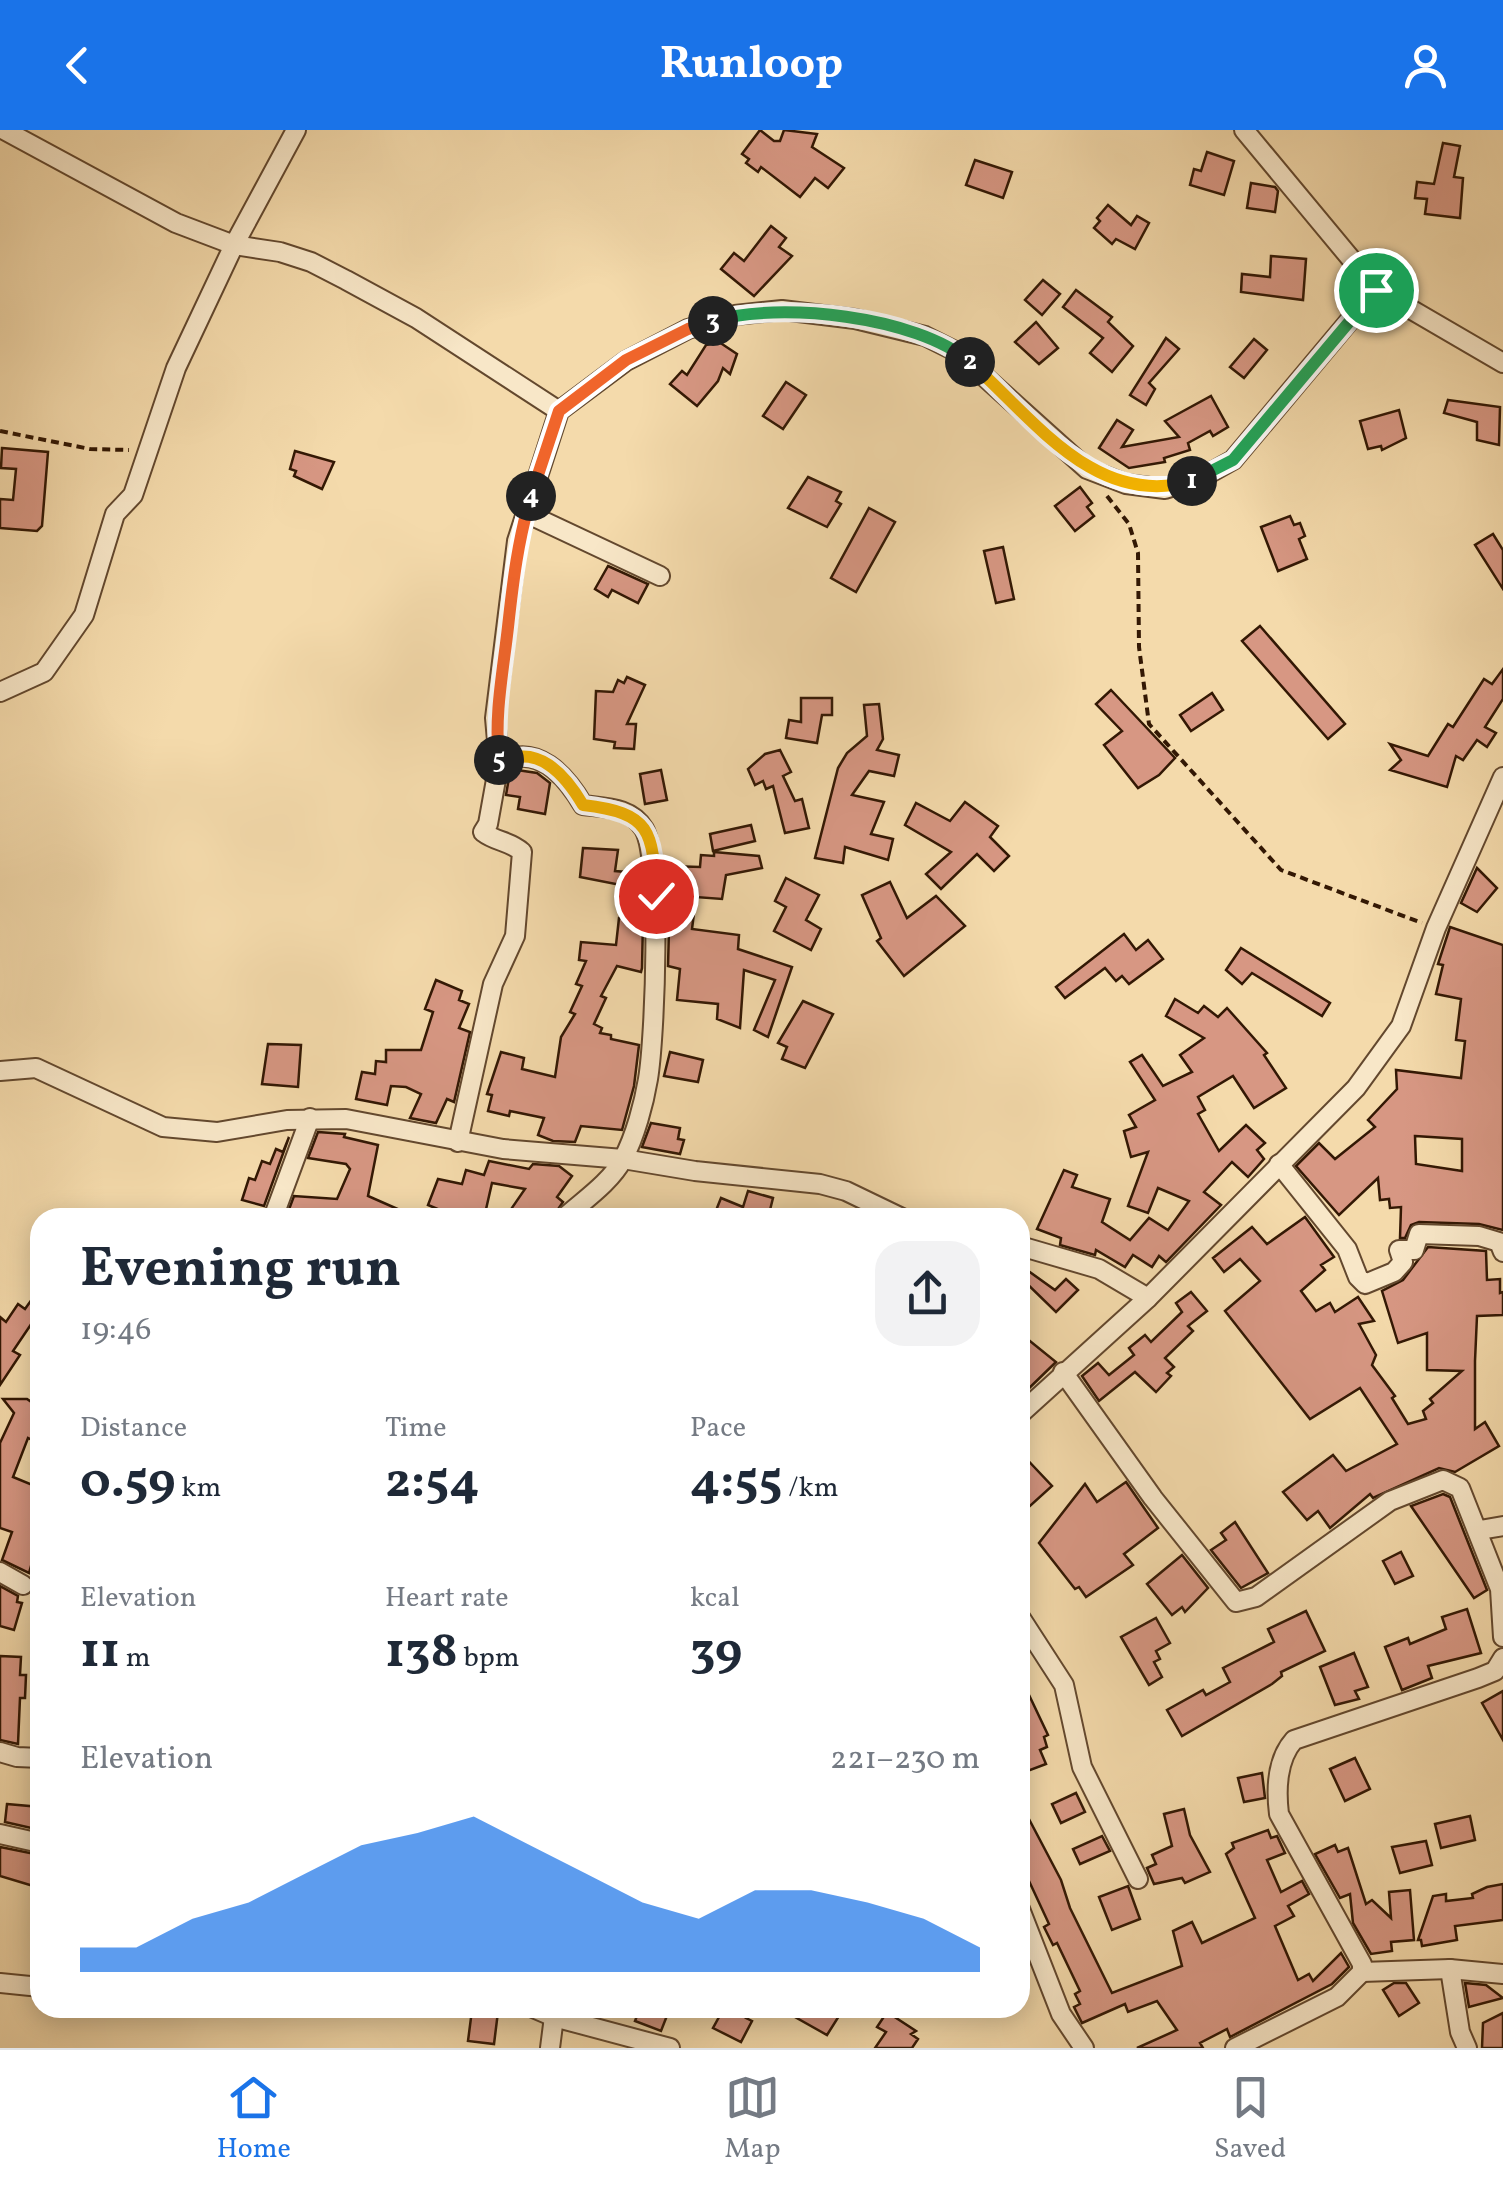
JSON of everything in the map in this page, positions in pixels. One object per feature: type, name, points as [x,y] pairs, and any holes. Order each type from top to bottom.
[{"type":"street","points":[[4,130],[176,223],[234,245],[280,252],[346,280],[416,318],[559,411]]},
{"type":"street","points":[[0,692],[44,672],[84,616],[116,514],[132,495],[176,368],[234,245],[296,130]]},
{"type":"street","points":[[1244,130],[1376,290],[1503,363]]},
{"type":"street","points":[[458,1142],[493,984],[514,936],[517,919],[522,852],[483,832],[499,764],[496,718],[517,541],[559,411],[626,360],[688,329],[735,314],[782,310],[855,320],[925,336],[958,352],[1086,468],[1126,484],[1165,489],[1201,478],[1233,460],[1376,290]]},
{"type":"street","points":[[526,513],[660,576]]},
{"type":"street","points":[[499,764],[506,759],[537,758],[567,777],[583,805],[622,810],[633,816],[649,842],[656,896],[649,1076],[623,1159],[576,1208]]},
{"type":"street","points":[[1030,1404],[1148,1298],[1356,1088],[1386,1051],[1401,1026],[1436,928],[1503,777]]},
{"type":"street","points":[[0,1071],[36,1068],[163,1127],[186,1132],[216,1132],[310,1118],[378,1124],[458,1142],[820,1184],[846,1190],[882,1208]]},
{"type":"street","points":[[276,1208],[310,1118]]},
{"type":"street","points":[[1279,1164],[1348,1248],[1358,1277],[1365,1284],[1394,1272],[1403,1262],[1399,1250],[1414,1250],[1419,1234],[1488,1237],[1500,1242],[1503,1252]]},
{"type":"street","points":[[1030,1249],[1099,1269],[1148,1298]]},
{"type":"street","points":[[1064,1372],[1152,1498],[1236,1602],[1256,1598],[1390,1501],[1443,1480],[1460,1488],[1480,1530],[1500,1589],[1503,1637]]},
{"type":"street","points":[[1480,1530],[1503,1526]]},
{"type":"street","points":[[0,1572],[23,1585]]},
{"type":"street","points":[[1030,1632],[1064,1685],[1082,1768],[1138,1878]]},
{"type":"street","points":[[1362,1972],[1362,1964],[1279,1814],[1276,1791],[1288,1747],[1294,1740],[1495,1671],[1503,1658]]},
{"type":"street","points":[[0,1752],[30,1758]]},
{"type":"street","points":[[0,1834],[30,1841]]},
{"type":"street","points":[[1030,1935],[1061,2014],[1084,2048]]},
{"type":"street","points":[[1450,1969],[1460,2032],[1467,2048]]},
{"type":"street","points":[[1234,2048],[1337,1997],[1362,1972],[1450,1969],[1503,1974]]},
{"type":"street","points":[[0,1982],[30,1986]]},
{"type":"street","points":[[550,2048],[553,2018]]},
{"type":"street","points":[[573,2018],[670,2048]]},
{"type":"path","points":[[0,432],[90,449],[125,451],[148,445]]},
{"type":"path","points":[[1086,468],[1129,524],[1138,553],[1139,647],[1149,724],[1281,870],[1436,928]]},
{"type":"building","points":[[760,130],[774,141],[780,141],[784,130],[817,134],[812,147],[844,168],[828,188],[815,178],[800,197],[761,167],[758,172],[746,163],[749,159],[742,154]]},
{"type":"building","points":[[1443,143],[1460,146],[1454,177],[1463,178],[1460,218],[1425,214],[1427,199],[1415,198],[1417,182],[1434,184]]},
{"type":"building","points":[[1207,152],[1234,161],[1224,195],[1190,185],[1194,169],[1201,171]]},
{"type":"building","points":[[975,160],[1012,172],[1003,198],[966,185]]},
{"type":"building","points":[[1251,183],[1275,187],[1275,212],[1247,208]]},
{"type":"building","points":[[1108,205],[1131,225],[1137,216],[1149,223],[1135,249],[1116,239],[1112,244],[1094,228]]},
{"type":"building","points":[[771,226],[786,238],[779,247],[792,256],[754,296],[721,269],[734,253],[744,261]]},
{"type":"building","points":[[1271,256],[1306,259],[1303,300],[1241,292],[1242,274],[1270,277]]},
{"type":"building","points":[[1043,280],[1060,294],[1042,315],[1025,300]]},
{"type":"building","points":[[1076,290],[1112,317],[1108,322],[1133,346],[1112,372],[1090,353],[1103,338],[1063,307]]},
{"type":"building","points":[[1036,322],[1058,348],[1039,364],[1015,342]]},
{"type":"building","points":[[1166,338],[1179,349],[1149,383],[1155,389],[1146,405],[1130,395]]},
{"type":"building","points":[[1254,339],[1267,350],[1244,378],[1230,367]]},
{"type":"building","points":[[719,342],[737,354],[730,374],[723,368],[718,381],[697,406],[670,384],[682,371],[687,375],[706,345]]},
{"type":"building","points":[[786,382],[806,395],[783,429],[763,416]]},
{"type":"building","points":[[1211,396],[1228,427],[1188,443],[1190,450],[1164,458],[1165,462],[1129,468],[1099,448],[1117,420],[1133,430],[1122,447],[1179,437],[1165,421]]},
{"type":"building","points":[[1448,400],[1500,407],[1499,445],[1477,440],[1477,422],[1444,413]]},
{"type":"building","points":[[1399,410],[1406,438],[1382,450],[1381,446],[1368,449],[1360,421]]},
{"type":"building","points":[[2,448],[48,452],[42,526],[37,531],[0,528],[0,499],[13,500],[16,469],[1,468]]},
{"type":"building","points":[[295,451],[334,462],[322,489],[294,476],[296,471],[290,469]]},
{"type":"building","points":[[808,477],[841,492],[836,501],[841,504],[827,527],[788,508]]},
{"type":"building","points":[[1080,487],[1092,503],[1087,507],[1094,516],[1075,531],[1055,506]]},
{"type":"building","points":[[869,508],[895,522],[856,592],[831,578]]},
{"type":"building","points":[[1290,516],[1294,525],[1300,523],[1305,536],[1299,539],[1307,559],[1278,571],[1261,527]]},
{"type":"building","points":[[1493,534],[1503,550],[1503,589],[1475,545]]},
{"type":"building","points":[[1003,547],[1014,599],[996,603],[984,551]]},
{"type":"building","points":[[608,566],[648,584],[638,603],[612,590],[608,597],[595,589]]},
{"type":"building","points":[[1260,626],[1345,724],[1328,739],[1242,641]]},
{"type":"building","points":[[1503,669],[1503,699],[1485,727],[1496,733],[1487,747],[1477,740],[1463,760],[1456,756],[1447,787],[1390,770],[1401,760],[1390,744],[1428,756],[1448,724],[1453,727],[1484,679],[1492,684]]},
{"type":"building","points":[[627,677],[645,685],[627,724],[636,724],[634,749],[614,748],[615,742],[594,739],[596,691],[613,692],[618,680],[624,683]]},
{"type":"building","points":[[1111,690],[1175,758],[1159,775],[1138,788],[1104,745],[1122,731],[1096,704]]},
{"type":"building","points":[[1212,693],[1223,710],[1191,731],[1180,715]]},
{"type":"building","points":[[801,698],[832,698],[832,715],[822,715],[817,743],[786,738],[789,720],[801,722]]},
{"type":"building","points":[[879,704],[883,739],[877,750],[899,755],[894,776],[869,771],[852,795],[884,802],[871,834],[893,839],[888,860],[845,847],[843,863],[815,858],[838,768],[847,753],[867,736],[864,705]]},
{"type":"building","points":[[780,750],[791,772],[783,776],[795,801],[802,799],[809,828],[785,833],[773,786],[766,789],[763,781],[755,785],[748,769],[765,754]]},
{"type":"building","points":[[661,770],[667,800],[645,804],[640,774]]},
{"type":"building","points":[[510,772],[537,773],[550,783],[545,814],[518,809],[520,797],[506,795]]},
{"type":"building","points":[[965,802],[998,826],[990,837],[1009,856],[994,871],[977,854],[941,889],[926,874],[951,852],[905,825],[916,803],[950,821]]},
{"type":"building","points":[[751,825],[755,841],[713,851],[710,834]]},
{"type":"building","points":[[583,848],[618,850],[615,871],[640,873],[641,889],[580,877]]},
{"type":"building","points":[[714,852],[759,856],[762,868],[726,875],[722,899],[696,897],[692,929],[739,935],[738,949],[792,967],[768,1037],[754,1030],[775,980],[744,970],[740,1028],[717,1019],[718,1004],[677,1000],[680,969],[668,966],[670,892],[666,876],[669,866],[700,867],[701,855],[714,856]]},
{"type":"building","points":[[1477,868],[1497,888],[1477,912],[1461,903]]},
{"type":"building","points":[[786,878],[819,895],[806,920],[821,929],[811,950],[774,931],[786,907],[775,901]]},
{"type":"building","points":[[890,882],[907,918],[936,896],[965,926],[904,976],[877,941],[881,938],[862,895]]},
{"type":"building","points":[[619,918],[643,920],[642,968],[641,972],[617,966],[601,996],[606,998],[594,1024],[611,1039],[639,1045],[634,1086],[622,1130],[581,1126],[575,1142],[553,1141],[538,1135],[544,1118],[488,1111],[492,1095],[487,1094],[501,1052],[524,1058],[522,1069],[555,1077],[561,1037],[575,1014],[570,1012],[582,986],[576,984],[586,961],[579,960],[581,942],[616,945]]},
{"type":"building","points":[[1450,927],[1503,945],[1503,1230],[1479,1224],[1419,1222],[1411,1225],[1405,1238],[1400,1238],[1401,1207],[1390,1208],[1389,1199],[1380,1200],[1378,1178],[1339,1215],[1296,1166],[1319,1143],[1335,1159],[1375,1127],[1368,1120],[1397,1089],[1396,1070],[1461,1078],[1465,1041],[1456,1040],[1461,999],[1436,994],[1443,965],[1438,964]],"holes":[[[1415,1136],[1462,1139],[1462,1171],[1416,1164]]]},
{"type":"building","points":[[1124,934],[1136,950],[1148,940],[1163,959],[1129,984],[1122,976],[1116,981],[1105,968],[1065,998],[1056,987]]},
{"type":"building","points":[[1241,948],[1330,1003],[1322,1016],[1252,973],[1242,984],[1226,970]]},
{"type":"building","points":[[436,980],[462,991],[459,1000],[469,1004],[459,1028],[470,1032],[454,1102],[447,1099],[436,1123],[410,1118],[421,1094],[406,1087],[391,1086],[387,1105],[356,1099],[362,1072],[375,1074],[376,1061],[386,1062],[386,1050],[421,1050],[433,1012],[425,1009]]},
{"type":"building","points":[[1175,999],[1198,1013],[1204,1006],[1218,1017],[1227,1008],[1267,1053],[1264,1055],[1286,1088],[1254,1108],[1233,1076],[1198,1097],[1205,1110],[1198,1114],[1219,1151],[1246,1125],[1265,1143],[1257,1150],[1264,1159],[1248,1177],[1232,1162],[1204,1192],[1221,1205],[1166,1262],[1159,1256],[1152,1267],[1133,1255],[1125,1267],[1096,1250],[1095,1255],[1060,1245],[1061,1238],[1037,1229],[1064,1170],[1077,1175],[1072,1187],[1110,1199],[1102,1222],[1130,1240],[1149,1218],[1168,1230],[1189,1201],[1158,1188],[1148,1213],[1128,1206],[1148,1152],[1131,1157],[1124,1131],[1136,1127],[1129,1115],[1155,1100],[1130,1062],[1142,1055],[1163,1086],[1192,1072],[1180,1055],[1204,1038],[1166,1016]]},
{"type":"building","points":[[803,1001],[833,1014],[805,1068],[782,1059],[787,1047],[778,1043]]},
{"type":"building","points":[[268,1044],[301,1045],[298,1087],[262,1084]]},
{"type":"building","points":[[670,1052],[703,1060],[698,1082],[664,1076]]},
{"type":"building","points":[[651,1123],[680,1128],[678,1139],[684,1140],[680,1154],[642,1147]]},
{"type":"building","points":[[318,1132],[345,1134],[344,1137],[378,1145],[368,1196],[395,1208],[290,1208],[294,1196],[337,1199],[350,1169],[346,1164],[308,1158]]},
{"type":"building","points":[[289,1137],[264,1206],[242,1200],[249,1178],[255,1180],[262,1161],[270,1164],[276,1149],[283,1152]]},
{"type":"building","points":[[489,1161],[529,1169],[533,1164],[559,1166],[572,1176],[557,1197],[563,1202],[559,1208],[512,1208],[525,1189],[492,1183],[486,1208],[428,1205],[438,1179],[462,1184],[466,1170],[484,1175]]},
{"type":"building","points":[[748,1191],[773,1198],[770,1208],[717,1208],[721,1198],[743,1207]]},
{"type":"building","points":[[1305,1217],[1334,1257],[1321,1265],[1325,1270],[1301,1291],[1316,1311],[1330,1303],[1335,1312],[1358,1297],[1374,1321],[1359,1324],[1376,1355],[1372,1365],[1395,1396],[1392,1398],[1408,1424],[1426,1419],[1423,1411],[1433,1403],[1430,1399],[1462,1371],[1427,1370],[1427,1333],[1398,1343],[1382,1291],[1403,1280],[1428,1247],[1486,1251],[1487,1280],[1500,1279],[1500,1293],[1503,1292],[1503,1315],[1477,1316],[1475,1361],[1475,1429],[1485,1422],[1499,1446],[1455,1472],[1439,1468],[1373,1498],[1370,1494],[1330,1528],[1318,1511],[1307,1520],[1283,1492],[1333,1455],[1346,1471],[1397,1444],[1360,1388],[1310,1419],[1225,1311],[1260,1281],[1240,1259],[1224,1272],[1213,1258],[1252,1227],[1267,1244]]},
{"type":"building","points":[[1030,1272],[1055,1290],[1066,1279],[1078,1290],[1056,1312],[1030,1287]]},
{"type":"building","points":[[1191,1292],[1207,1311],[1188,1326],[1193,1331],[1165,1358],[1174,1367],[1167,1373],[1171,1376],[1156,1392],[1135,1372],[1099,1401],[1082,1376],[1098,1363],[1109,1375],[1134,1355],[1129,1348],[1145,1335],[1151,1342],[1182,1312],[1176,1303]]},
{"type":"building","points":[[30,1302],[30,1326],[13,1351],[20,1355],[0,1385],[0,1317],[6,1322],[18,1304],[25,1309]]},
{"type":"building","points":[[1030,1341],[1056,1362],[1030,1387]]},
{"type":"building","points":[[3,1399],[30,1401],[30,1439],[13,1477],[30,1484],[29,1573],[2,1560],[12,1532],[0,1528],[0,1443],[14,1413]]},
{"type":"building","points":[[1030,1463],[1052,1486],[1030,1506]]},
{"type":"building","points":[[1126,1482],[1158,1528],[1124,1554],[1133,1565],[1086,1597],[1079,1587],[1075,1589],[1039,1543],[1085,1484],[1097,1502]]},
{"type":"building","points":[[1443,1494],[1450,1497],[1487,1590],[1474,1598],[1411,1506]]},
{"type":"building","points":[[1235,1522],[1268,1573],[1241,1588],[1211,1550],[1226,1540],[1221,1533]]},
{"type":"building","points":[[1401,1552],[1413,1576],[1395,1584],[1383,1561]]},
{"type":"building","points":[[1182,1555],[1208,1588],[1185,1612],[1182,1607],[1172,1615],[1147,1584]]},
{"type":"building","points":[[0,1586],[18,1596],[17,1602],[22,1603],[14,1630],[0,1626]]},
{"type":"building","points":[[1467,1609],[1481,1653],[1428,1666],[1432,1678],[1402,1690],[1385,1647],[1408,1638],[1410,1644],[1446,1629],[1442,1617]]},
{"type":"building","points":[[1306,1611],[1325,1651],[1281,1672],[1282,1676],[1272,1684],[1182,1736],[1167,1710],[1203,1690],[1206,1695],[1230,1682],[1223,1668],[1274,1642],[1268,1629]]},
{"type":"building","points":[[1156,1618],[1170,1643],[1156,1651],[1160,1659],[1154,1662],[1162,1677],[1149,1685],[1121,1637]]},
{"type":"building","points":[[1354,1653],[1368,1687],[1355,1691],[1359,1699],[1335,1705],[1320,1667]]},
{"type":"building","points":[[0,1656],[21,1657],[20,1675],[26,1675],[25,1698],[20,1698],[18,1744],[0,1740]]},
{"type":"building","points":[[1503,1691],[1503,1740],[1482,1703]]},
{"type":"building","points":[[1030,1697],[1048,1735],[1044,1737],[1047,1747],[1040,1750],[1046,1764],[1030,1770]]},
{"type":"building","points":[[1355,1758],[1370,1789],[1345,1801],[1330,1769]]},
{"type":"building","points":[[1262,1773],[1265,1798],[1244,1802],[1238,1778]]},
{"type":"building","points":[[1076,1793],[1085,1812],[1061,1823],[1052,1804]]},
{"type":"building","points":[[7,1804],[30,1806],[30,1828],[5,1822]]},
{"type":"building","points":[[1184,1809],[1190,1835],[1210,1872],[1185,1883],[1182,1878],[1154,1884],[1147,1868],[1156,1864],[1152,1855],[1172,1846],[1164,1814]]},
{"type":"building","points":[[1470,1816],[1475,1840],[1441,1848],[1435,1824]]},
{"type":"building","points":[[1030,1821],[1112,1993],[1182,1966],[1173,1931],[1192,1922],[1202,1943],[1255,1918],[1226,1854],[1234,1848],[1232,1843],[1268,1830],[1271,1838],[1277,1836],[1285,1853],[1267,1860],[1281,1892],[1302,1881],[1309,1894],[1288,1906],[1294,1916],[1275,1926],[1298,1980],[1309,1974],[1313,1981],[1341,1953],[1349,1967],[1332,1984],[1230,2037],[1227,2029],[1200,2043],[1203,2048],[1137,2048],[1177,2030],[1157,2001],[1128,2012],[1125,2004],[1082,2023],[1074,2007],[1080,2004],[1075,1994],[1080,1991],[1057,1943],[1053,1945],[1044,1927],[1049,1924],[1030,1883]]},
{"type":"building","points":[[1102,1836],[1110,1851],[1080,1864],[1073,1849]]},
{"type":"building","points":[[1426,1841],[1432,1865],[1400,1873],[1392,1847]]},
{"type":"building","points":[[1335,1845],[1338,1852],[1348,1848],[1366,1904],[1372,1900],[1391,1918],[1389,1892],[1410,1890],[1414,1940],[1391,1942],[1392,1951],[1371,1954],[1353,1923],[1350,1894],[1340,1898],[1315,1854]]},
{"type":"building","points":[[0,1847],[30,1853],[30,1885],[0,1876]]},
{"type":"building","points":[[1503,1884],[1503,1920],[1455,1926],[1457,1940],[1422,1946],[1418,1940],[1433,1896],[1446,1894],[1446,1901],[1473,1898],[1472,1894],[1487,1887]]},
{"type":"building","points":[[1128,1886],[1140,1919],[1112,1930],[1099,1897]]},
{"type":"building","points":[[1394,1983],[1406,1983],[1419,2003],[1399,2016],[1383,1990]]},
{"type":"building","points":[[1465,1983],[1486,1985],[1503,1998],[1469,2007]]},
{"type":"building","points":[[1503,2013],[1503,2048],[1482,2048],[1483,2023]]},
{"type":"building","points":[[471,2018],[497,2018],[494,2044],[468,2041]]},
{"type":"building","points":[[636,2018],[666,2018],[661,2031],[635,2021]]},
{"type":"building","points":[[718,2018],[752,2021],[741,2042],[713,2028]]},
{"type":"building","points":[[797,2018],[838,2018],[827,2035]]},
{"type":"building","points":[[883,2018],[896,2018],[916,2031],[911,2034],[918,2039],[912,2048],[875,2048],[886,2032],[877,2027]]},
{"type":"route","points":[[656,896],[649,842],[633,816],[622,810],[583,805],[567,777],[537,758],[506,759],[499,764],[496,718],[517,541],[559,411],[626,360],[688,329],[735,314],[782,310],[855,320],[925,336],[958,352],[1086,468],[1126,484],[1165,489],[1201,478],[1233,460],[1376,290]]}]
